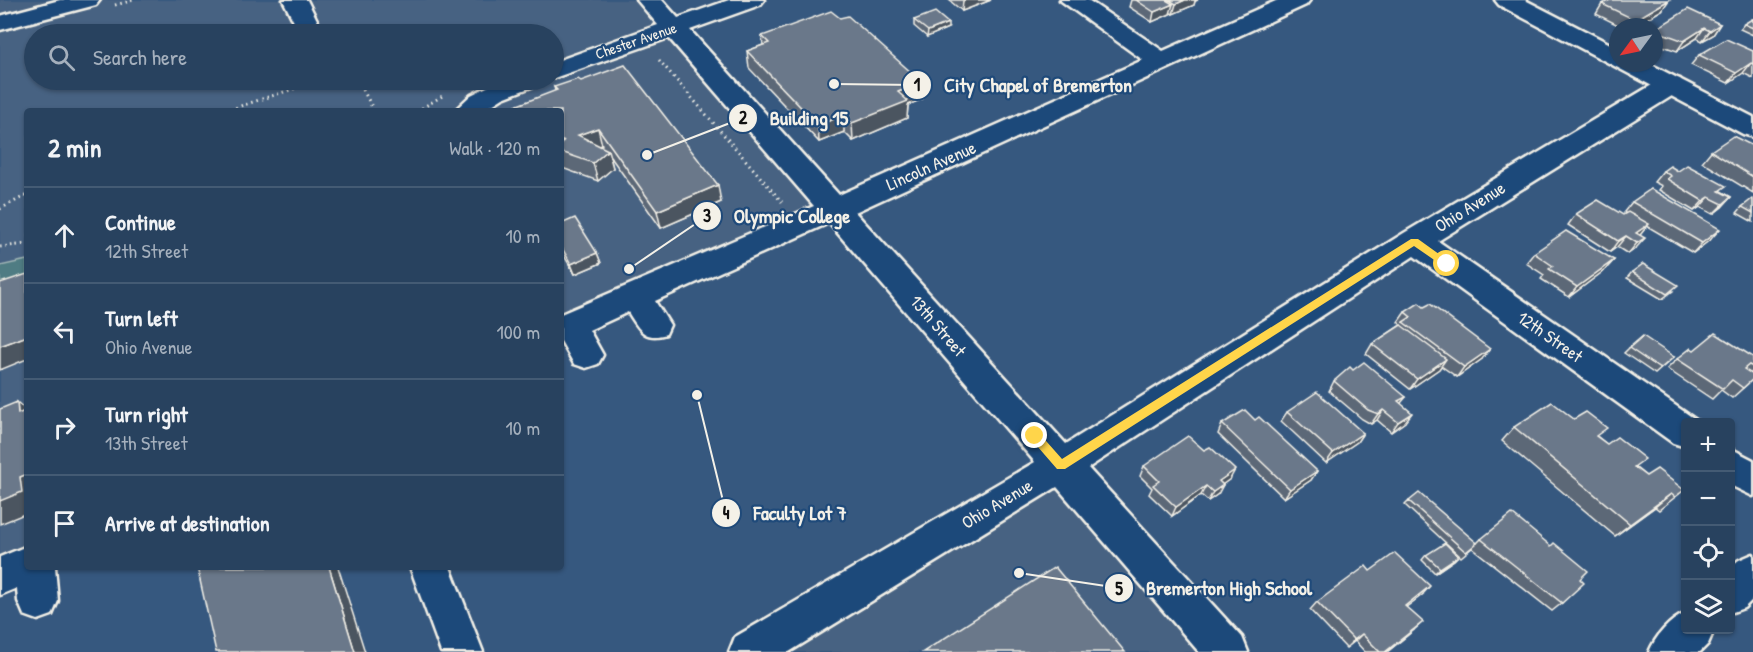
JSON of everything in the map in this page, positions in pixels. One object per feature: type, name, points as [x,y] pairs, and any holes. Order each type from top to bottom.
[{"type":"street","points":[[0,23],[87,0]]},
{"type":"street","points":[[295,0],[307,24]]},
{"type":"street","name":"13th Street","points":[[649,0],[1227,652]]},
{"type":"street","name":"Chester Avenue","points":[[564,66],[752,0]]},
{"type":"street","points":[[1072,0],[1162,62]]},
{"type":"street","name":"Lincoln Avenue","points":[[565,326],[834,209],[1299,0]]},
{"type":"street","points":[[1507,0],[1609,53]]},
{"type":"street","points":[[1646,72],[1753,128]]},
{"type":"street","name":"Ohio Avenue","points":[[750,652],[1061,466],[1415,241],[1671,85]]},
{"type":"street","points":[[471,108],[499,90]]},
{"type":"street","name":"12th Street","points":[[1415,241],[1681,428]]},
{"type":"street","points":[[634,296],[654,325]]},
{"type":"street","points":[[565,326],[586,355]]},
{"type":"street","points":[[1735,467],[1753,480]]},
{"type":"street","points":[[431,570],[462,652]]},
{"type":"street","points":[[1735,590],[1753,573]]},
{"type":"street","points":[[0,576],[34,577]]},
{"type":"street","points":[[1670,652],[1689,634]]},
{"type":"path","points":[[659,60],[786,206]]},
{"type":"path","points":[[234,108],[290,90]]},
{"type":"path","points":[[363,90],[372,108]]},
{"type":"path","points":[[0,209],[24,197]]},
{"type":"path","points":[[0,247],[24,244]]},
{"type":"shaded area","points":[[0,0],[648,0],[834,209],[564,328],[564,108],[24,108],[24,565],[0,576]]},
{"type":"shaded area","points":[[1061,466],[1227,652],[750,652]]},
{"type":"green space","points":[[24,261],[24,298],[0,307],[0,266]]},
{"type":"building","points":[[1136,0],[1166,0],[1173,4],[1154,12]]},
{"type":"building","points":[[1169,0],[1185,0],[1176,4]]},
{"type":"building","points":[[1610,0],[1669,0],[1638,18],[1631,18],[1602,4]]},
{"type":"building","points":[[1688,9],[1720,24],[1710,31],[1704,28],[1684,41],[1663,33],[1663,24]]},
{"type":"building","points":[[831,11],[840,18],[848,16],[922,82],[898,92],[908,101],[852,123],[844,115],[818,125],[747,51],[769,43],[762,36]]},
{"type":"building","points":[[935,12],[948,23],[928,31],[914,20]]},
{"type":"building","points":[[1752,19],[1753,28],[1744,24]]},
{"type":"building","points":[[1726,39],[1753,51],[1753,64],[1751,63],[1736,73],[1699,55]]},
{"type":"building","points":[[625,65],[718,185],[657,211],[598,128],[578,135],[608,150],[593,163],[564,153],[564,108],[510,108],[557,90],[564,90],[564,84],[578,79],[581,81]]},
{"type":"building","points":[[1733,136],[1753,146],[1753,177],[1711,151]]},
{"type":"building","points":[[1687,165],[1726,186],[1719,191],[1731,197],[1723,204],[1709,197],[1703,201],[1667,179],[1671,176],[1663,171],[1670,166],[1678,171]]},
{"type":"building","points":[[1651,189],[1720,229],[1702,243],[1632,202]]},
{"type":"building","points":[[1598,200],[1623,215],[1628,212],[1649,224],[1636,233],[1645,238],[1637,243],[1626,236],[1618,241],[1576,214]]},
{"type":"building","points":[[1753,200],[1753,213],[1742,207]]},
{"type":"building","points":[[575,218],[597,253],[571,264],[564,251],[564,223]]},
{"type":"building","points":[[1566,231],[1614,260],[1577,287],[1549,269],[1553,266],[1534,253]]},
{"type":"building","points":[[1643,264],[1678,285],[1667,294],[1632,272]]},
{"type":"building","points":[[24,275],[24,337],[0,346],[0,283]]},
{"type":"building","points":[[1419,303],[1424,307],[1430,304],[1490,349],[1464,367],[1403,322],[1411,317],[1405,312]]},
{"type":"building","points":[[1401,325],[1446,359],[1417,379],[1372,344]]},
{"type":"building","points":[[1715,333],[1753,357],[1753,367],[1749,365],[1744,369],[1753,375],[1753,379],[1743,388],[1732,380],[1723,389],[1677,359],[1691,348],[1694,350]]},
{"type":"building","points":[[1643,336],[1674,357],[1660,369],[1629,348]]},
{"type":"building","points":[[1364,362],[1406,397],[1398,401],[1412,413],[1398,422],[1383,410],[1378,414],[1368,410],[1334,381],[1350,367],[1353,370]]},
{"type":"building","points":[[1317,392],[1363,433],[1333,453],[1287,412]]},
{"type":"building","points":[[17,402],[18,414],[24,411],[24,475],[20,477],[22,492],[0,501],[0,409]]},
{"type":"building","points":[[1552,402],[1574,419],[1586,412],[1607,428],[1596,436],[1607,444],[1617,437],[1645,459],[1634,467],[1646,476],[1657,469],[1681,488],[1681,492],[1675,497],[1671,494],[1630,524],[1514,427]]},
{"type":"building","points":[[1245,410],[1255,420],[1259,417],[1317,471],[1290,489],[1222,424]]},
{"type":"building","points":[[1188,436],[1204,450],[1210,447],[1235,470],[1219,481],[1223,485],[1213,492],[1206,486],[1176,507],[1153,485],[1159,481],[1144,466]]},
{"type":"building","points":[[1419,493],[1477,543],[1466,552],[1409,501]]},
{"type":"building","points":[[1512,514],[1551,546],[1554,543],[1588,571],[1580,579],[1584,583],[1562,603],[1481,539]]},
{"type":"building","points":[[1445,543],[1458,556],[1440,568],[1426,555]]},
{"type":"building","points":[[1395,553],[1430,586],[1405,606],[1423,622],[1385,652],[1380,652],[1362,634],[1354,640],[1317,602],[1366,566],[1370,571]]},
{"type":"building","points":[[1055,567],[1125,652],[923,652]]},
{"type":"building","points":[[198,570],[330,570],[355,652],[216,652]]},
{"type":"place","name":"City Chapel of Bremerton","points":[[834,84]]},
{"type":"place","name":"Building 15","points":[[647,155]]},
{"type":"place","name":"Olympic College","points":[[629,269]]},
{"type":"place","name":"Faculty Lot 7","points":[[697,395]]},
{"type":"place","name":"Bremerton High School","points":[[1019,573]]},
{"type":"route","points":[[1035,436],[1061,466],[1415,241],[1447,264]]}]
